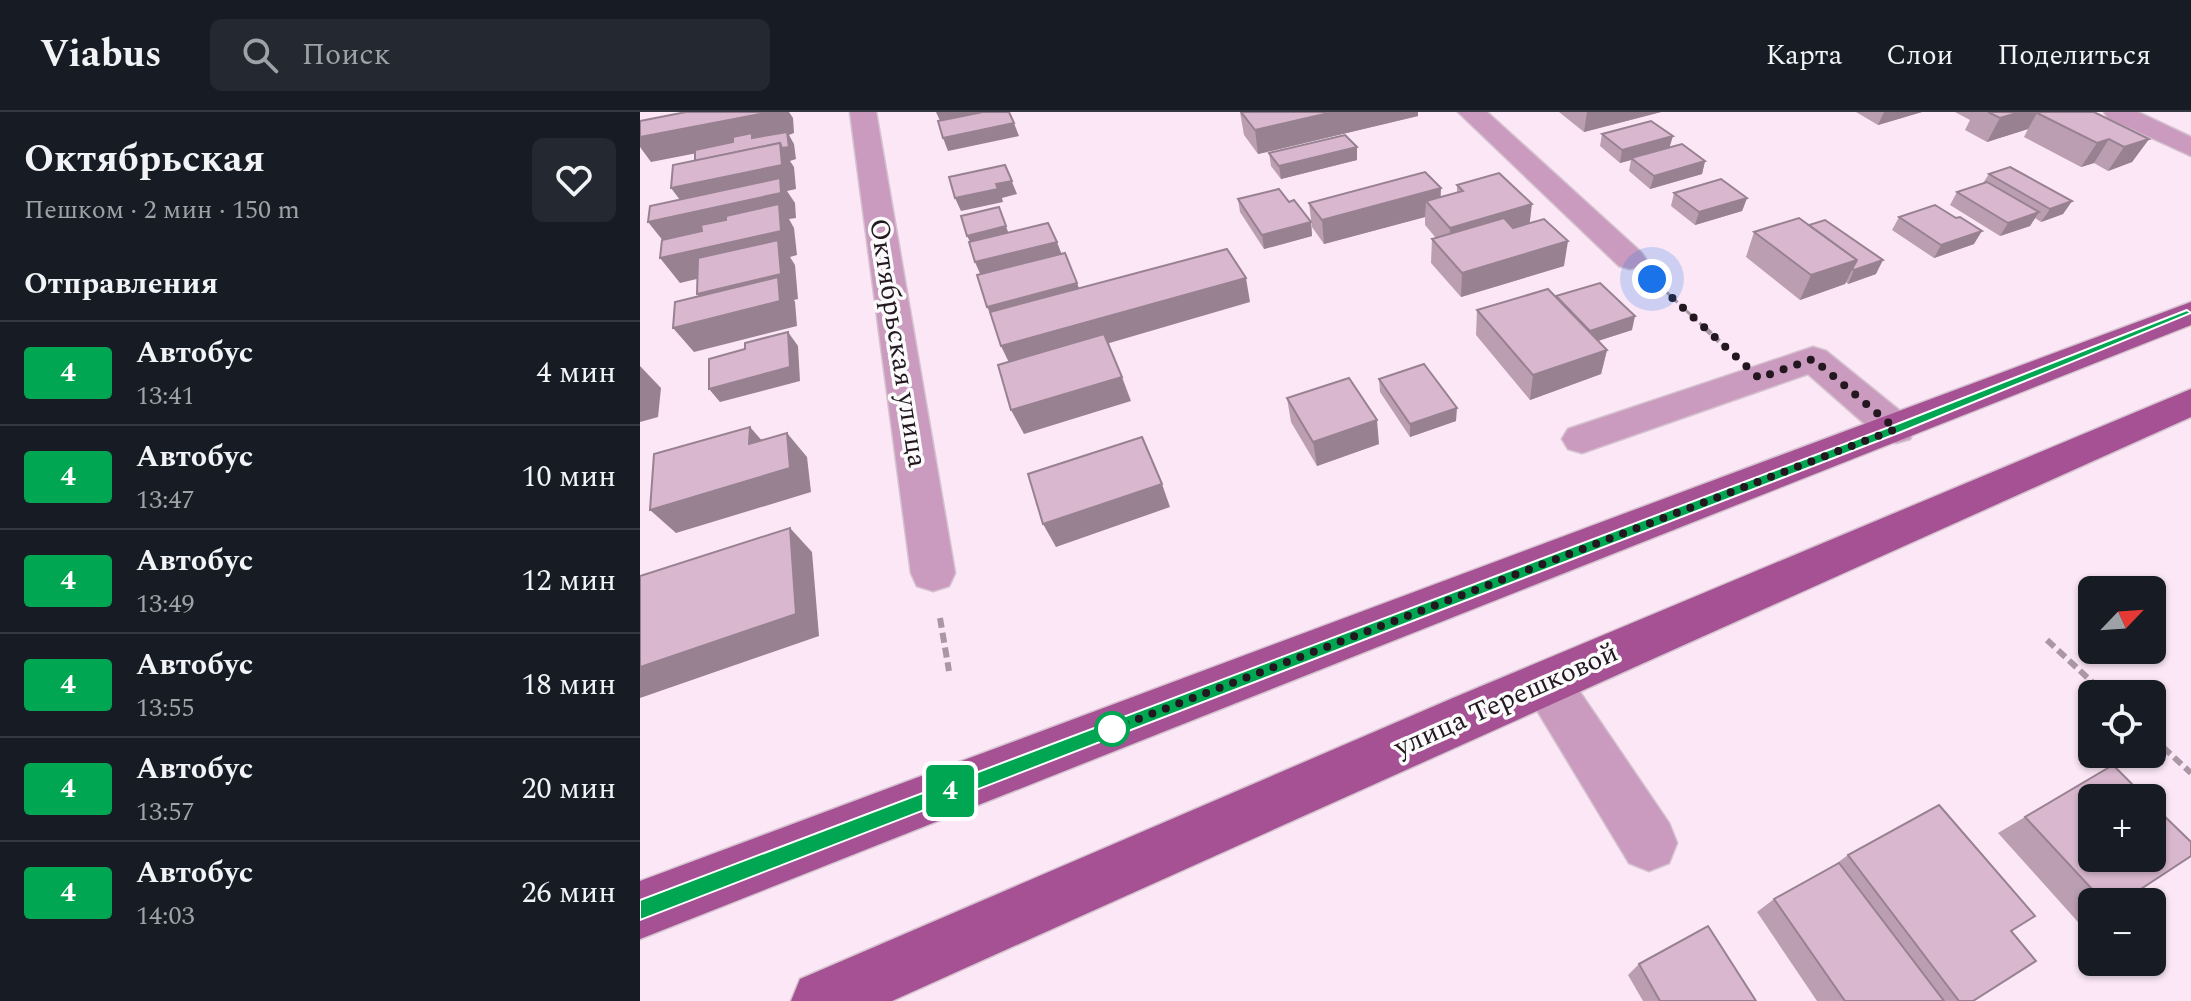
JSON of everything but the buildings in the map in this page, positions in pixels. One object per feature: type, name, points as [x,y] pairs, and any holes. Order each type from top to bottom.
[{"type":"main road","points":[[640,910],[2191,313]]},
{"type":"main road","name":"улица Терешковой","points":[[822,1001],[2191,402]]},
{"type":"street","name":"Октябрьская улица","points":[[863,112],[933,573]]},
{"type":"street","points":[[1471,112],[1630,259]]},
{"type":"street","points":[[2117,112],[2191,148]]},
{"type":"street","points":[[1582,439],[1813,359],[1896,429]]},
{"type":"street","points":[[1546,682],[1649,843]]},
{"type":"path","points":[[1630,259],[1759,378]]},
{"type":"path","points":[[2047,640],[2090,680]]},
{"type":"path","points":[[2166,750],[2191,773]]},
{"type":"bus line","name":"4","points":[[640,910],[2191,313]]},
{"type":"route","points":[[1112,729],[1896,429],[1813,359],[1759,378],[1652,279]]}]
